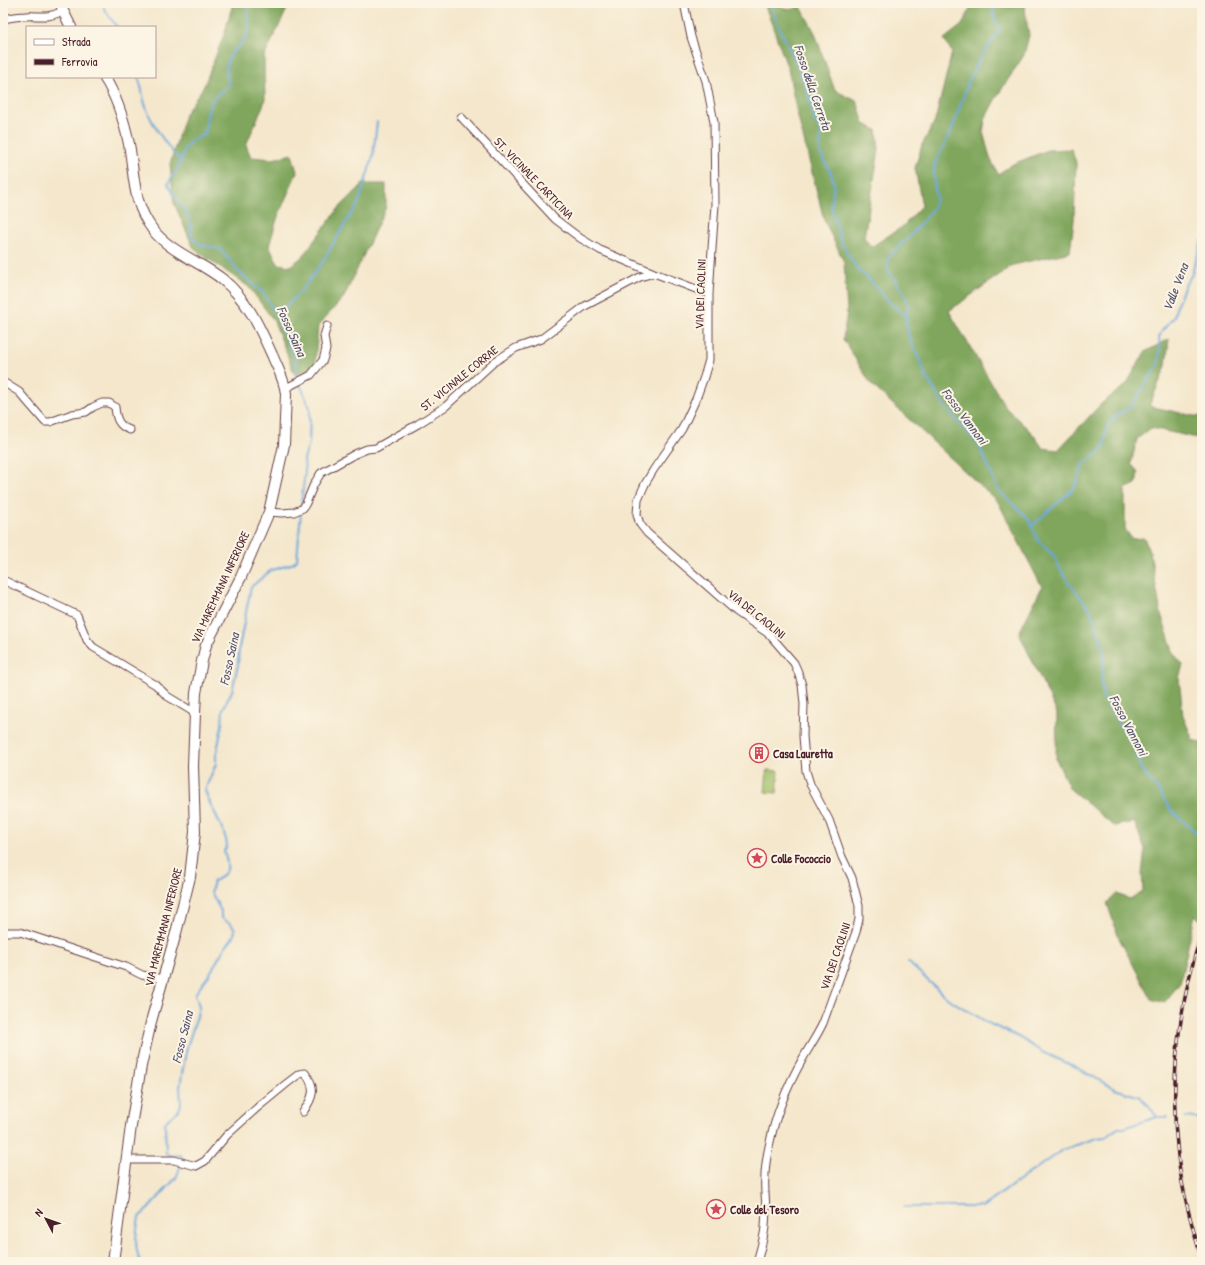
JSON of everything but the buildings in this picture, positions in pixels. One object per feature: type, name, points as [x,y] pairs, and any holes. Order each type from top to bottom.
[{"type":"main road","points":[[62,7],[71,26]]},
{"type":"main road","name":"VIA MAREMMANA INFERIORE","points":[[105,78],[122,113],[129,145],[134,186],[139,207],[146,220],[159,236],[222,279],[241,298],[252,313],[281,374],[286,388],[284,445],[269,512],[241,577],[206,644],[202,661],[196,693],[193,766],[195,832],[190,877],[152,1018],[140,1074],[113,1262]]},
{"type":"street","name":"VIA DEI CAOLINI","points":[[684,3],[691,37],[706,81],[714,122],[715,204],[709,294],[709,360],[696,399],[682,429],[654,468],[645,484],[638,500],[637,515],[640,524],[647,533],[737,612],[769,634],[794,663],[802,685],[804,704],[803,736],[806,771],[810,784],[829,820],[842,857],[852,878],[859,906],[859,919],[856,932],[823,1023],[786,1090],[776,1120],[769,1145],[765,1176],[765,1227],[756,1262]]},
{"type":"street","points":[[3,20],[26,16],[53,16],[62,7]]},
{"type":"street","name":"ST. VICINALE CARTICINA","points":[[461,117],[555,219],[580,238],[600,250],[709,294]]},
{"type":"street","name":"ST. VICINALE CORRAE","points":[[269,512],[294,512],[303,508],[314,484],[322,473],[355,454],[367,449],[376,448],[418,424],[446,406],[494,362],[516,348],[548,335],[585,306],[640,277],[654,273]]},
{"type":"street","points":[[286,388],[311,375],[323,360],[326,349],[324,336],[327,326]]},
{"type":"street","points":[[3,382],[18,392],[45,422],[50,422],[72,414],[86,412],[92,407],[110,403],[116,407],[118,421],[123,428],[130,430]]},
{"type":"street","points":[[3,580],[77,616],[87,640],[93,647],[156,685],[167,696],[195,713]]},
{"type":"street","points":[[3,932],[20,932],[126,967],[142,975],[163,979]]},
{"type":"street","points":[[127,1160],[174,1160],[196,1166],[205,1161],[237,1125],[299,1074],[305,1073],[312,1084],[313,1091],[308,1105],[303,1112]]},
{"type":"green space","points":[[233,3],[290,3],[264,57],[265,101],[246,145],[251,157],[273,159],[292,154],[297,172],[277,219],[269,246],[278,264],[290,266],[301,258],[339,208],[363,184],[386,184],[386,207],[344,297],[318,326],[315,365],[295,375],[274,321],[249,287],[194,249],[174,203],[170,164],[185,114],[204,86],[225,32]]},
{"type":"green space","points":[[764,3],[777,3],[784,9],[793,9],[799,3],[815,33],[834,88],[838,92],[857,101],[864,124],[877,130],[879,150],[864,237],[871,247],[902,227],[922,206],[915,168],[922,145],[935,121],[952,52],[944,39],[962,25],[973,3],[1025,3],[1029,35],[1024,55],[996,98],[986,117],[983,132],[990,158],[998,174],[1013,164],[1048,150],[1071,149],[1076,162],[1074,221],[1070,252],[1013,265],[949,311],[1006,408],[1032,433],[1043,448],[1058,450],[1101,404],[1126,385],[1145,352],[1169,339],[1166,366],[1149,406],[1194,416],[1202,416],[1202,439],[1151,428],[1137,439],[1131,464],[1138,472],[1136,484],[1125,489],[1125,529],[1132,539],[1144,538],[1150,553],[1161,614],[1174,654],[1183,665],[1179,678],[1183,716],[1193,740],[1202,743],[1202,922],[1195,915],[1180,983],[1164,1003],[1151,999],[1119,938],[1107,903],[1117,894],[1130,899],[1143,891],[1142,873],[1145,849],[1134,822],[1114,826],[1070,789],[1056,759],[1057,713],[1019,633],[1042,587],[998,502],[871,384],[843,339],[847,312],[844,262],[824,220],[796,109],[788,69]]},
{"type":"green space","points":[[767,770],[779,771],[777,793],[765,792]]},
{"type":"waterway","name":"Fosso Saina","points":[[104,3],[104,9],[116,26]]},
{"type":"waterway","name":"Fosso Saina","points":[[249,3],[247,10],[247,35],[243,42],[232,53],[227,63],[226,70],[229,85],[212,101],[207,115],[205,134],[191,141],[185,148],[181,162],[168,184],[184,208],[190,221],[191,236],[199,244],[220,249],[238,271],[263,293],[276,314],[296,359],[296,371],[299,379]]},
{"type":"waterway","name":"Fosso della Cerreta","points":[[770,3],[781,32],[798,66],[808,94],[815,121],[821,133],[820,153],[831,173],[834,184],[831,206],[842,244],[856,268],[870,280],[889,302],[907,317]]},
{"type":"waterway","name":"Fosso Vannoni","points":[[994,3],[993,16],[1000,30],[981,57],[970,77],[953,127],[934,166],[936,200],[932,210],[912,234],[891,254],[887,264],[889,272],[905,295],[908,307],[906,324],[911,342],[925,375],[945,407],[979,445],[998,490],[1028,518],[1037,539],[1053,555],[1066,579],[1090,609],[1103,646],[1104,661],[1101,682],[1103,697],[1134,748],[1141,769],[1159,791],[1170,809],[1202,838]]},
{"type":"waterway","name":"Fosso Saina","points":[[138,78],[145,104],[155,127],[181,162]]},
{"type":"waterway","points":[[278,318],[286,306],[301,291],[321,264],[358,205],[373,156],[377,122]]},
{"type":"waterway","name":"Valle Vena","points":[[1032,526],[1072,490],[1076,484],[1084,463],[1098,453],[1104,446],[1107,426],[1118,414],[1130,408],[1158,365],[1160,351],[1159,337],[1174,317],[1185,285],[1191,276],[1202,241]]},
{"type":"waterway","name":"Fosso Saina","points":[[300,384],[310,408],[309,443],[304,459],[305,472],[301,504]]},
{"type":"waterway","name":"Fosso Saina","points":[[183,1160],[181,1155],[171,1156],[166,1153],[165,1123],[179,1110],[181,1104],[180,1087],[183,1068],[187,1047],[199,1006],[195,994],[209,975],[225,947],[234,936],[235,929],[231,924],[221,918],[221,911],[211,892],[214,881],[226,872],[228,866],[224,851],[227,845],[226,838],[205,790],[216,764],[223,709],[232,691],[238,665],[239,648],[251,587],[270,571],[294,563],[297,560],[301,511]]},
{"type":"waterway","points":[[908,962],[947,998],[990,1024],[1019,1037],[1042,1052],[1076,1067],[1115,1089],[1140,1097],[1157,1117]]},
{"type":"waterway","points":[[904,1207],[982,1207],[1062,1150],[1097,1138],[1105,1137],[1118,1128],[1124,1128],[1157,1117],[1168,1117]]},
{"type":"waterway","points":[[1186,1117],[1202,1119]]},
{"type":"waterway","name":"Fosso Saina","points":[[140,1262],[136,1240],[139,1217],[176,1178],[181,1165]]},
{"type":"railway","points":[[1202,932],[1187,987],[1182,1015],[1178,1043],[1175,1099],[1178,1156],[1182,1182],[1202,1260]]},
{"type":"place","name":"Casa Lauretta","points":[[759,753]]},
{"type":"place","name":"Colle Fococcio","points":[[757,858]]},
{"type":"place","name":"Colle del Tesoro","points":[[716,1209]]}]
